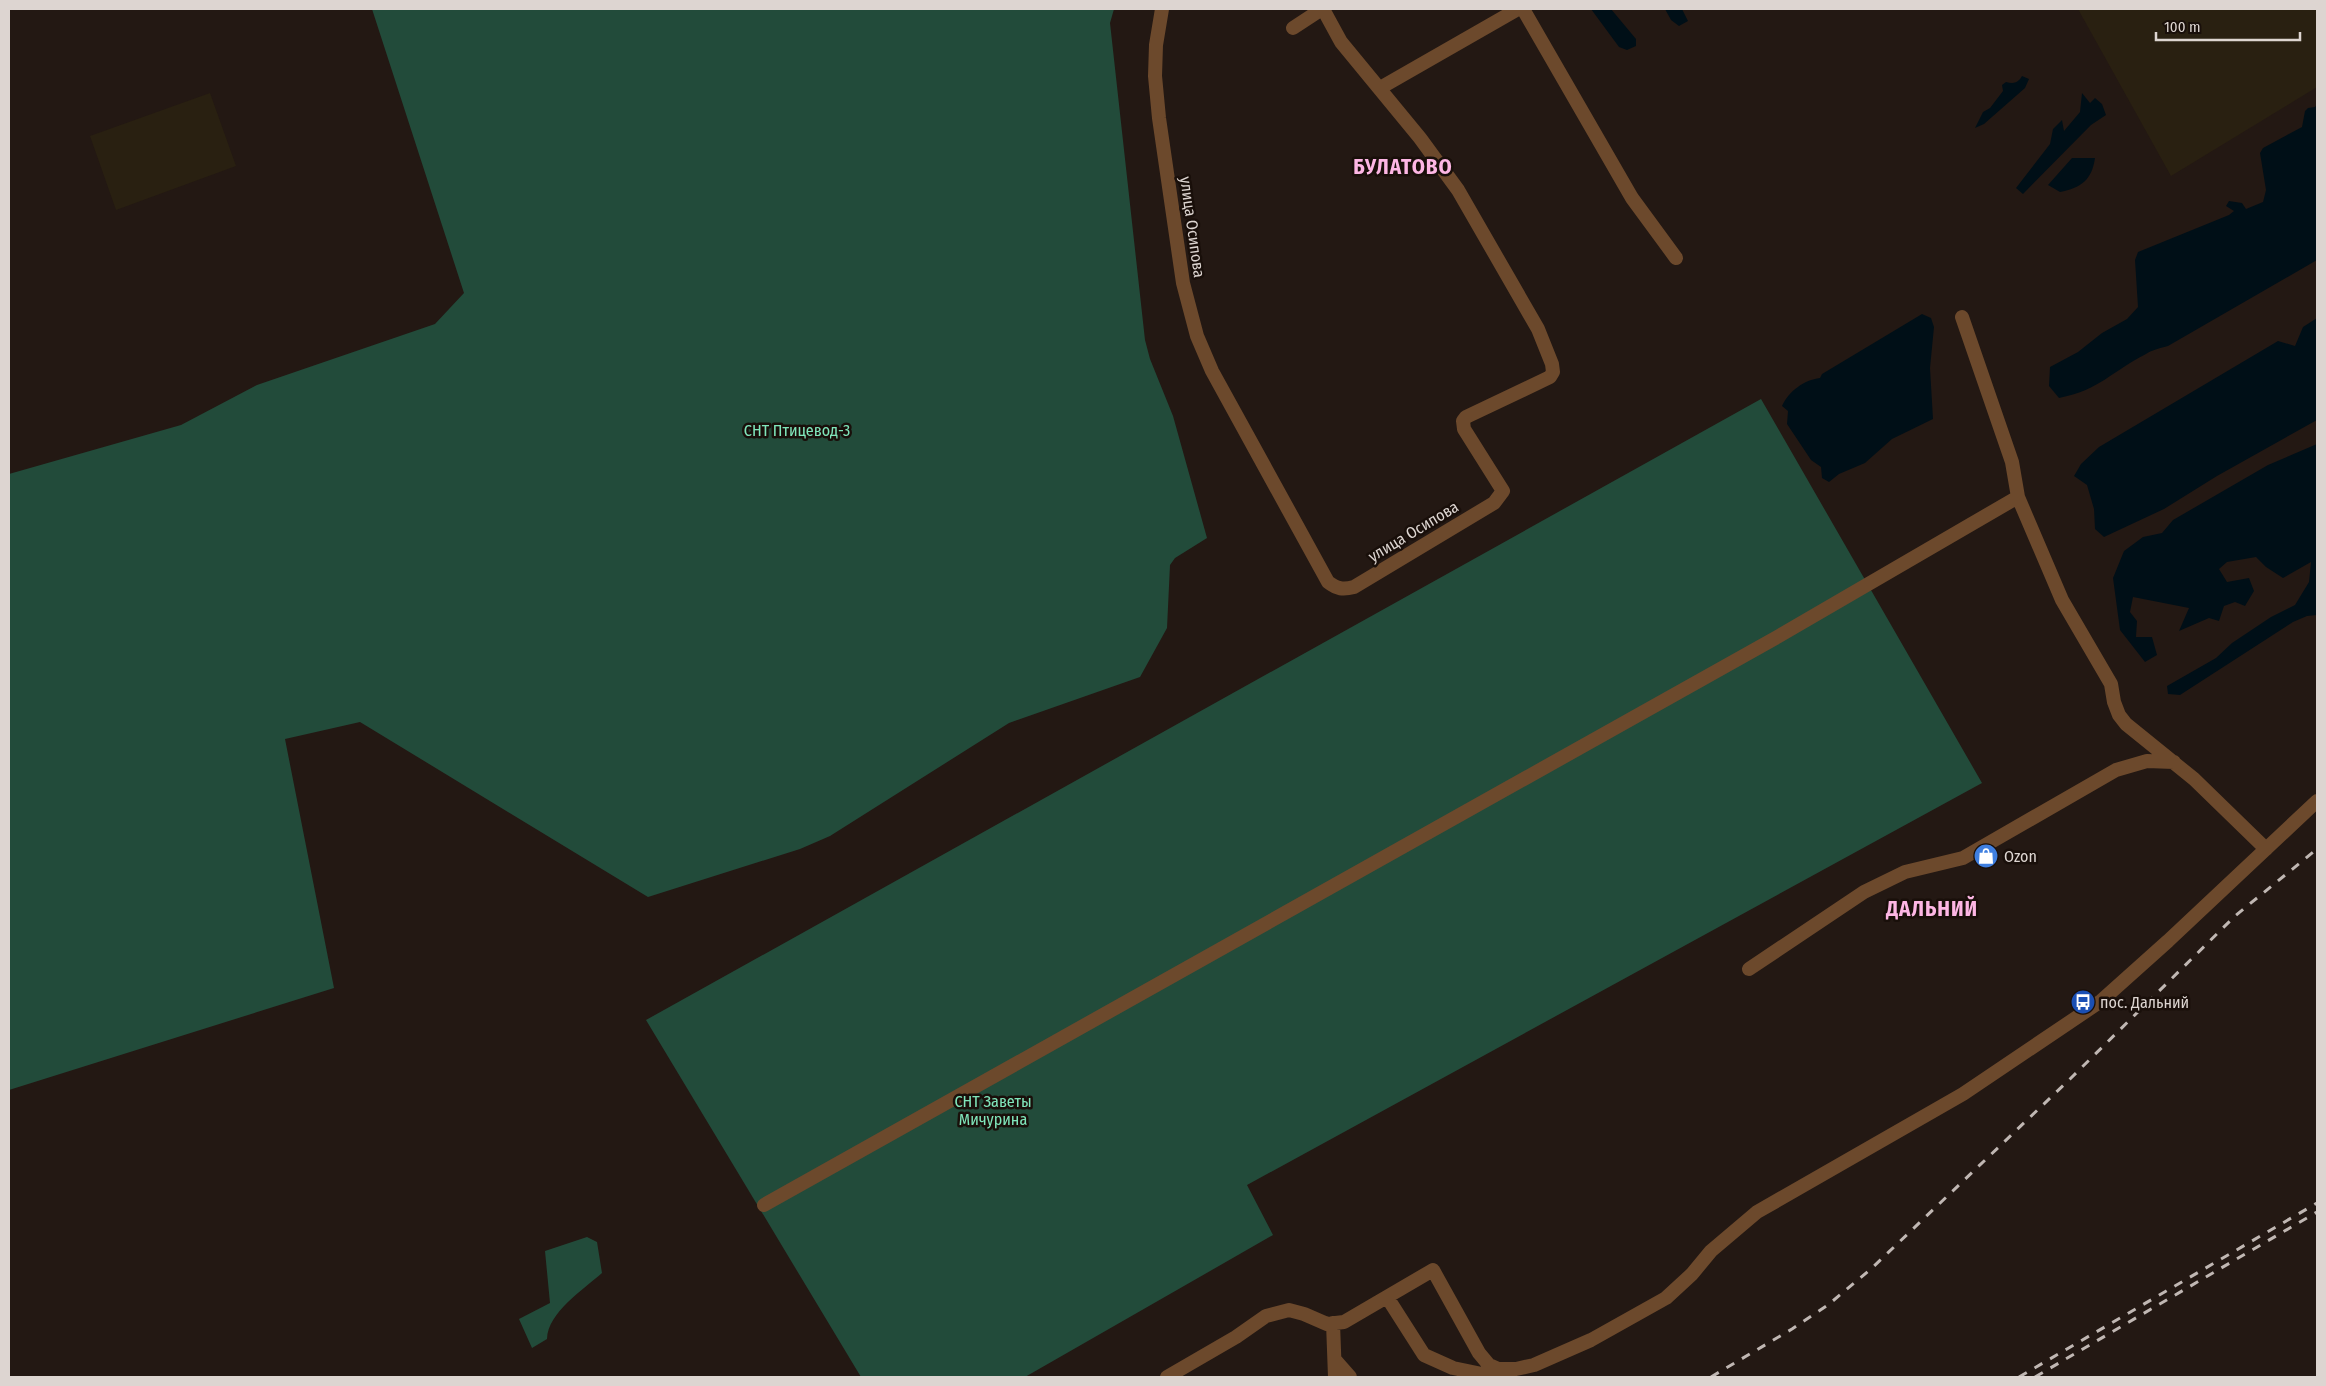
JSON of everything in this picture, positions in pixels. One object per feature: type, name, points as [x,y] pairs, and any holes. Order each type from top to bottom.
[{"type":"street","name":"улица Осипова","points":[[1162,9],[1156,45],[1155,76],[1159,118],[1183,283],[1197,336],[1212,371],[1328,582],[1344,590],[1354,587],[1494,503],[1503,491],[1464,429],[1463,421],[1466,417],[1550,377],[1553,372],[1552,364],[1538,329],[1458,190],[1420,138],[1341,42],[1323,9]]},
{"type":"street","points":[[1293,28],[1323,9]]},
{"type":"street","points":[[1380,88],[1518,9]]},
{"type":"street","points":[[1523,9],[1632,198],[1676,258]]},
{"type":"street","points":[[1962,317],[2012,462],[2018,497],[2062,600],[2111,684],[2119,715],[2126,724],[2174,762],[2266,849]]},
{"type":"street","points":[[764,1205],[1779,636],[2018,497]]},
{"type":"street","points":[[1750,969],[1864,892],[1905,872],[1963,858],[2116,770],[2147,761],[2174,762]]},
{"type":"street","points":[[1387,1297],[1424,1355],[1453,1368],[1482,1374],[1507,1372],[1534,1365],[1562,1354],[1652,1307],[1680,1286],[1711,1251],[1756,1212],[1963,1094],[2101,1001],[2317,801]]},
{"type":"street","points":[[1167,1377],[1236,1337],[1266,1316],[1289,1310],[1327,1324],[1344,1322],[1434,1270],[1479,1354],[1489,1365],[1507,1372]]},
{"type":"street","points":[[1333,1323],[1336,1360],[1335,1377]]},
{"type":"street","points":[[1336,1360],[1350,1377]]},
{"type":"shaded area","points":[[1591,9],[1611,9],[1636,39],[1636,46],[1627,50],[1619,47]]},
{"type":"shaded area","points":[[1665,9],[1682,9],[1688,21],[1679,26],[1671,20]]},
{"type":"shaded area","points":[[2078,9],[2317,9],[2317,87],[2171,176]]},
{"type":"shaded area","points":[[2022,76],[2029,79],[2025,88],[1984,124],[1975,128],[1983,112],[1990,108],[2003,91],[2002,85],[2006,82],[2016,82]]},
{"type":"shaded area","points":[[210,93],[236,166],[116,210],[90,136]]},
{"type":"shaded area","points":[[2082,93],[2090,103],[2095,98],[2102,104],[2106,115],[2091,125],[2023,194],[2016,188],[2050,144],[2053,129],[2062,120],[2064,131],[2080,112]]},
{"type":"shaded area","points":[[2317,104],[2317,260],[2168,346],[2151,351],[2134,360],[2096,385],[2073,395],[2059,398],[2049,386],[2050,367],[2078,352],[2102,333],[2127,319],[2138,307],[2135,260],[2138,252],[2229,215],[2234,211],[2226,206],[2229,201],[2242,203],[2246,209],[2263,202],[2266,190],[2260,153],[2263,148],[2302,127],[2305,111],[2308,108],[2315,107]]},
{"type":"shaded area","points":[[2072,158],[2095,158],[2091,172],[2084,182],[2074,188],[2060,192],[2048,185]]},
{"type":"shaded area","points":[[1922,314],[1931,318],[1934,327],[1930,368],[1933,419],[1892,439],[1865,463],[1839,474],[1829,482],[1822,478],[1821,467],[1811,460],[1787,424],[1788,411],[1782,406],[1785,401],[1793,391],[1803,384],[1820,378],[1822,374]]},
{"type":"shaded area","points":[[2317,318],[2317,420],[2217,476],[2164,509],[2104,537],[2095,529],[2094,509],[2087,485],[2074,476],[2081,464],[2099,447],[2278,341],[2295,346],[2303,327]]},
{"type":"shaded area","points":[[2317,444],[2317,615],[2307,616],[2293,622],[2180,695],[2168,694],[2167,686],[2216,658],[2232,643],[2271,617],[2295,605],[2309,582],[2311,562],[2283,578],[2266,567],[2256,557],[2227,562],[2219,569],[2227,582],[2249,578],[2254,591],[2245,606],[2235,602],[2224,606],[2219,621],[2209,618],[2179,631],[2189,608],[2133,597],[2130,612],[2137,621],[2136,637],[2152,637],[2157,655],[2145,662],[2120,630],[2113,578],[2124,551],[2143,537],[2162,533],[2173,520],[2268,465]]},
{"type":"green space","name":"СНТ Птицевод-3","points":[[372,9],[1114,9],[1110,23],[1145,340],[1150,359],[1173,416],[1207,538],[1175,558],[1170,565],[1167,628],[1140,677],[1009,723],[830,836],[800,849],[648,897],[360,722],[285,739],[334,988],[9,1090],[9,474],[181,425],[257,385],[435,324],[464,293]]},
{"type":"green space","name":"СНТ Заветы Мичурина","points":[[1761,399],[1982,783],[1247,1185],[1273,1235],[1025,1377],[861,1377],[646,1020]]},
{"type":"green space","points":[[587,1237],[597,1242],[602,1273],[568,1302],[553,1320],[547,1339],[532,1348],[519,1319],[550,1303],[545,1251]]},
{"type":"railway","points":[[1711,1377],[1792,1329],[1828,1305],[1872,1268],[2070,1079],[2235,916],[2317,849]]},
{"type":"railway","points":[[2019,1377],[2317,1203]]},
{"type":"railway","points":[[2035,1377],[2317,1212]]},
{"type":"place","name":"Ozon","points":[[1986,856]]},
{"type":"place","name":"пос. Дальний","points":[[2083,1002]]},
{"type":"district","name":"БУЛАТОВО","points":[[1403,167]]},
{"type":"district","name":"ДАЛЬНИЙ","points":[[1932,909]]}]
